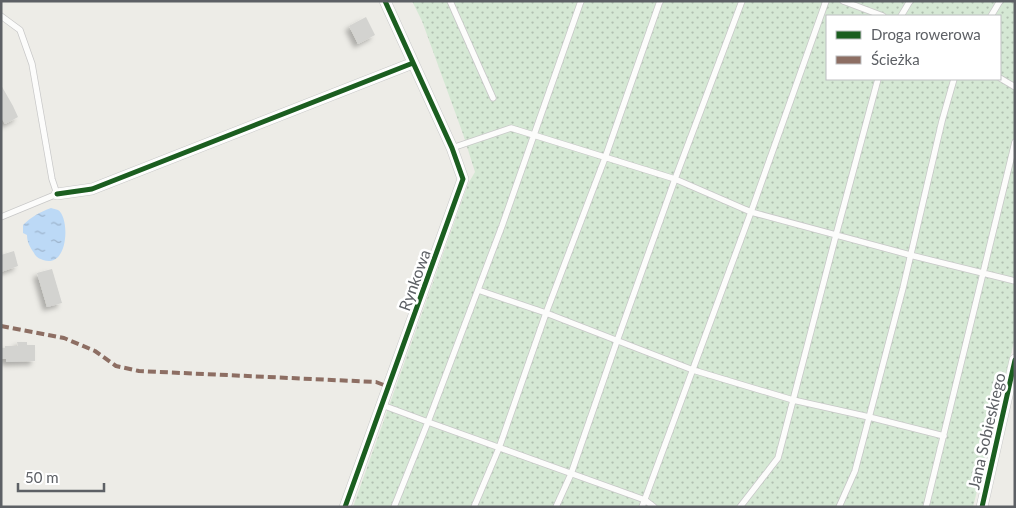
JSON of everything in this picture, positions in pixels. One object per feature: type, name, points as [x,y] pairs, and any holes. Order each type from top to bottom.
[{"type":"street","name":"Rynkowa","points":[[345,507],[463,180],[452,148],[385,1]]},
{"type":"street","points":[[57,194],[92,188],[413,63]]},
{"type":"street","name":"Jana Sobieskiego","points":[[982,507],[1015,360]]},
{"type":"lane","points":[[450,1],[493,98]]},
{"type":"lane","points":[[394,507],[502,226],[581,1]]},
{"type":"lane","points":[[474,507],[499,448],[546,313],[606,158],[660,1]]},
{"type":"lane","points":[[556,507],[571,474],[675,179],[742,1]]},
{"type":"lane","points":[[642,507],[826,1]]},
{"type":"lane","points":[[844,1],[879,15]]},
{"type":"lane","points":[[902,15],[910,1]]},
{"type":"lane","points":[[992,15],[1000,1]]},
{"type":"lane","points":[[1,16],[20,30],[32,64],[52,179],[57,194],[1,217]]},
{"type":"lane","points":[[1001,79],[1015,87]]},
{"type":"lane","points":[[740,507],[778,458],[878,80]]},
{"type":"lane","points":[[839,507],[855,471],[903,288],[942,121],[954,80]]},
{"type":"lane","points":[[452,148],[511,128],[675,179],[750,212],[1015,281]]},
{"type":"lane","points":[[926,507],[1015,142]]},
{"type":"lane","points":[[478,290],[546,313],[693,370],[793,400],[944,436]]},
{"type":"lane","points":[[382,405],[645,500],[654,507]]},
{"type":"green space","points":[[412,1],[1015,1],[1015,338],[973,507],[353,507],[468,184],[475,172],[422,21]]},
{"type":"water","points":[[51,208],[58,210],[62,215],[65,231],[65,241],[62,250],[58,257],[52,261],[43,260],[36,256],[29,244],[27,235],[23,233],[23,225],[26,222]]},
{"type":"building","points":[[366,17],[375,35],[358,44],[349,26]]},
{"type":"building","points":[[1,85],[18,117],[5,124],[1,117]]},
{"type":"building","points":[[14,251],[18,266],[1,272],[1,255]]},
{"type":"building","points":[[52,269],[62,303],[47,307],[37,273]]},
{"type":"building","points":[[17,342],[27,342],[27,345],[35,345],[35,361],[6,362],[6,359],[1,359],[1,348],[5,348],[5,346],[18,346]]},
{"type":"marked path","points":[[1,326],[64,338],[95,351],[116,366],[139,371],[376,382],[389,387]]},
{"type":"cycle path","points":[[345,507],[463,179],[452,148],[385,1]]},
{"type":"cycle path","points":[[57,194],[92,189],[413,63]]},
{"type":"cycle path","points":[[982,507],[1015,360]]}]
